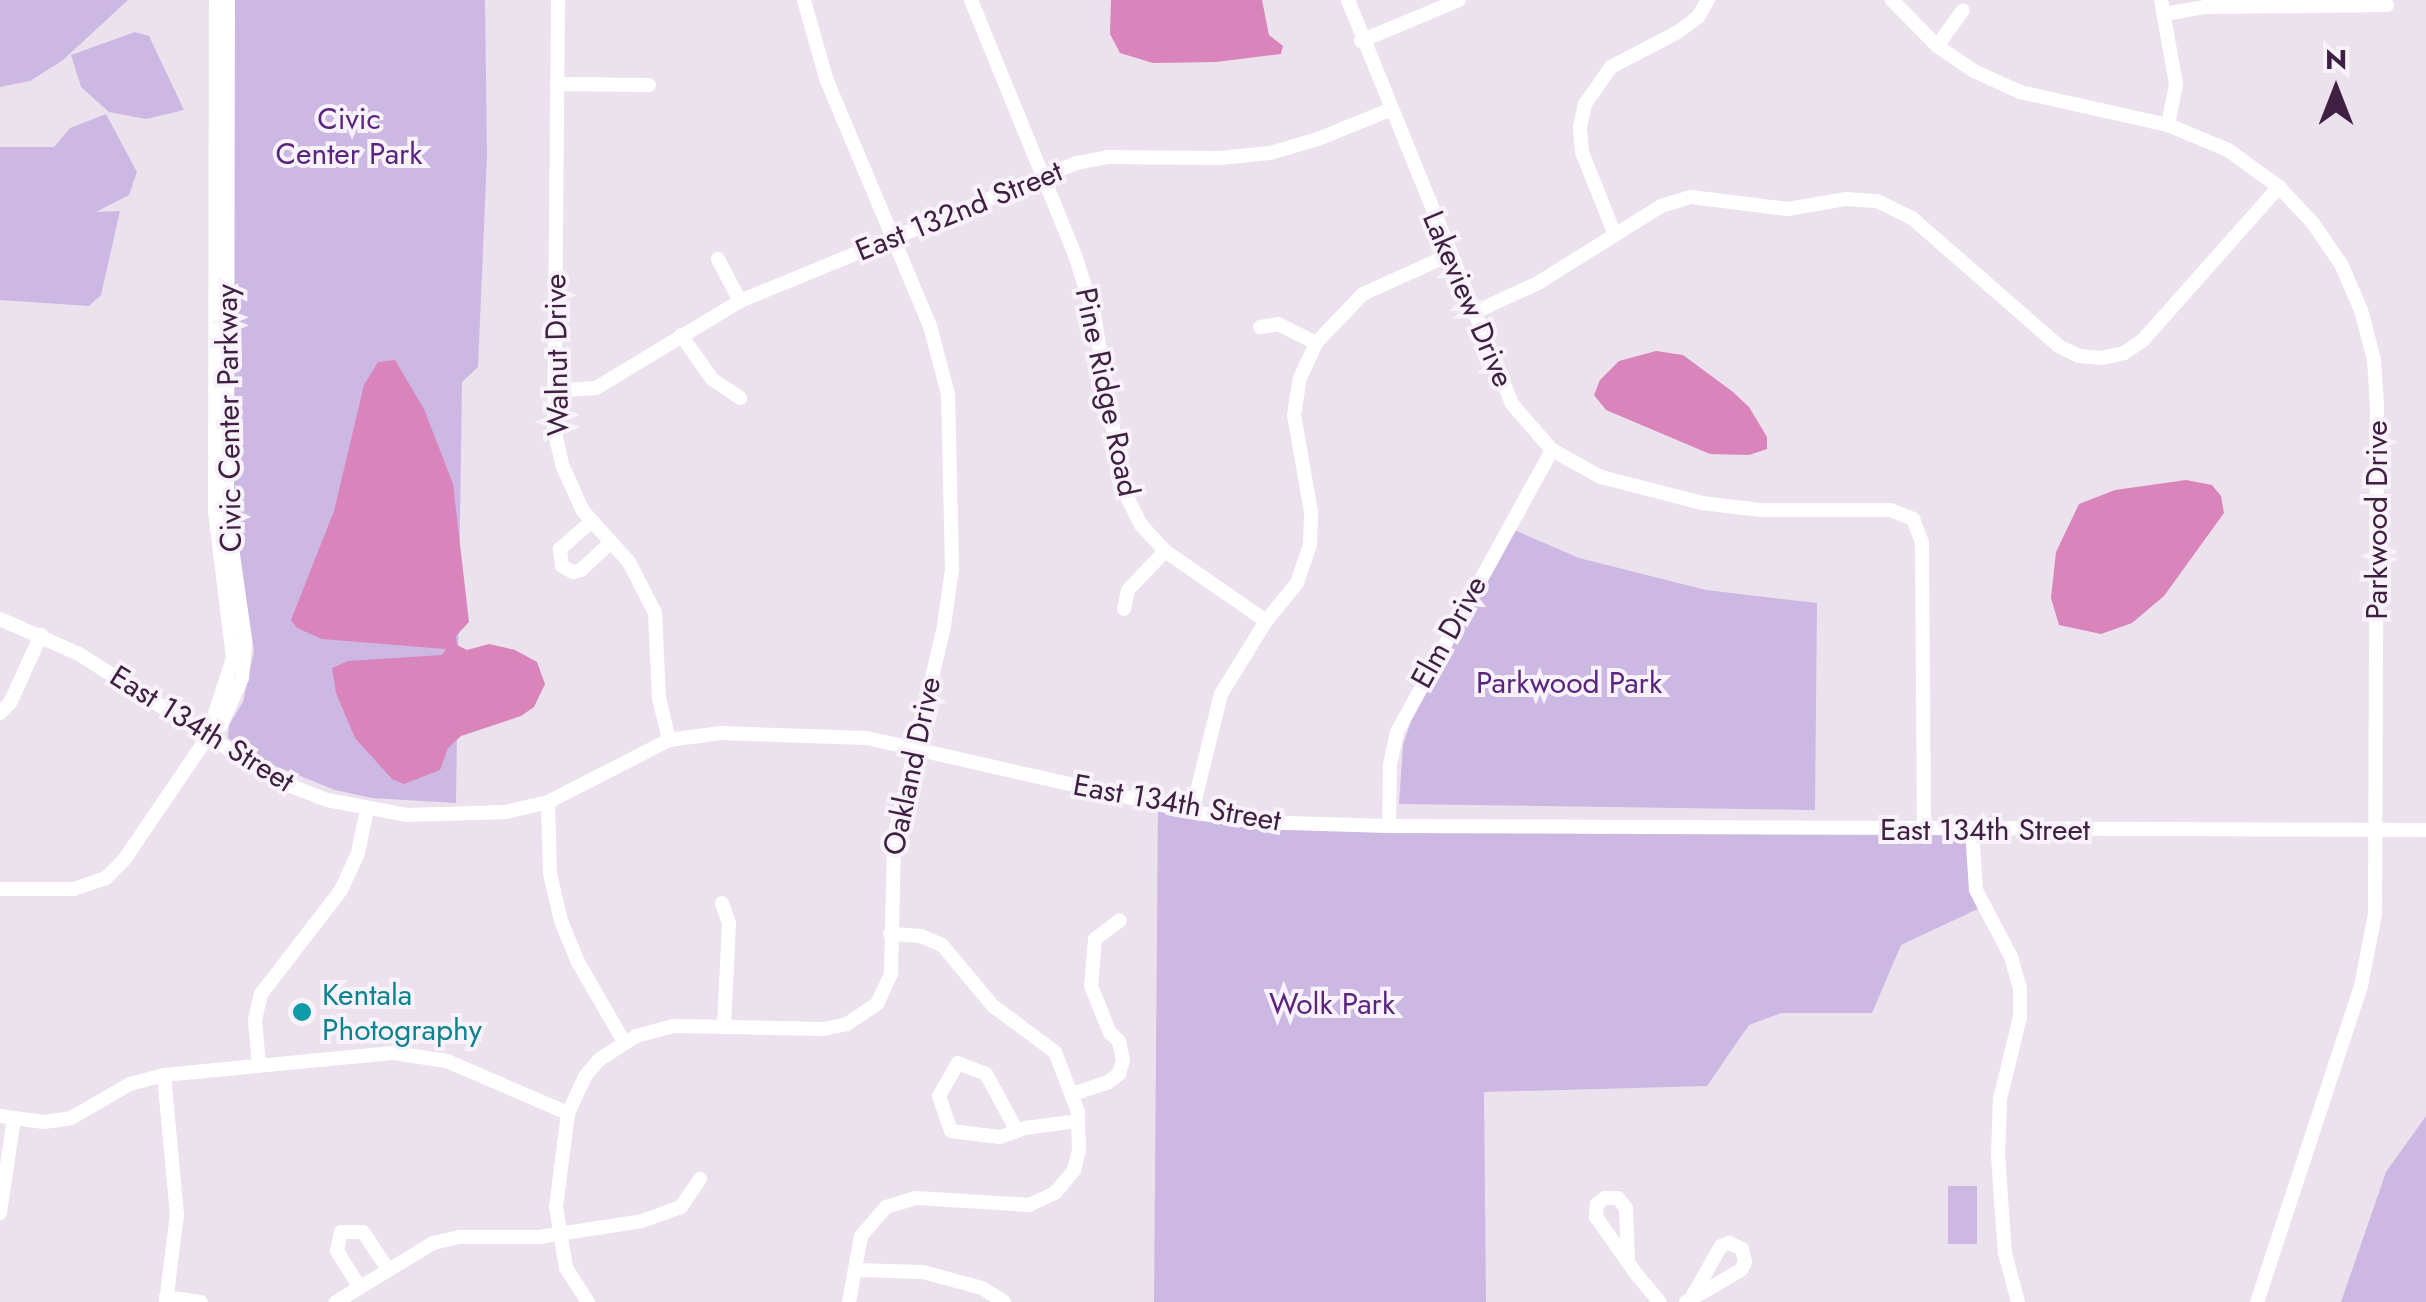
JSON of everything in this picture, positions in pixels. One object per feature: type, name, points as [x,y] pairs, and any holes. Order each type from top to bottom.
[{"type":"street","name":"Civic Center Parkway","points":[[207,738],[228,685],[233,658],[215,512],[216,0]]},
{"type":"street","name":"Civic Center Parkway","points":[[207,738],[232,708],[245,659],[227,512],[228,0]]},
{"type":"street","name":"Walnut Drive","points":[[558,0],[554,430],[563,466],[592,521],[644,586],[655,613],[659,698],[669,740]]},
{"type":"street","name":"Oakland Drive","points":[[588,1302],[566,1268],[557,1235],[568,1113],[586,1075],[624,1042],[659,1028],[824,1029],[862,1018],[876,1004],[891,974],[891,861],[950,588],[952,469],[948,394],[930,326],[826,78],[804,0]]},
{"type":"street","name":"Pine Ridge Road","points":[[972,0],[1094,315],[1123,489],[1140,525],[1165,551],[1266,622]]},
{"type":"street","name":"Lakeview Drive","points":[[1348,0],[1361,41],[1512,404],[1552,450],[1600,478],[1702,502],[1761,510],[1890,510],[1913,519],[1922,542],[1924,830]]},
{"type":"street","points":[[1361,41],[1460,0]]},
{"type":"street","points":[[1615,235],[1582,152],[1580,127],[1585,104],[1612,67],[1678,32],[1698,16],[1708,0]]},
{"type":"street","name":"Parkwood Drive","points":[[1892,0],[1936,46],[1974,71],[2020,92],[2168,125],[2228,150],[2280,188],[2312,222],[2340,264],[2361,310],[2374,360],[2374,914],[2362,986],[2256,1302]]},
{"type":"street","points":[[2168,125],[2176,84],[2163,7],[2387,4]]},
{"type":"street","points":[[1936,46],[1963,10]]},
{"type":"street","points":[[558,84],[649,85]]},
{"type":"street","name":"East 132nd Street","points":[[553,390],[596,388],[740,302],[1043,176],[1108,157],[1220,158],[1270,153],[1318,139],[1390,110]]},
{"type":"street","points":[[1473,313],[1538,283],[1661,206],[1691,197],[1788,209],[1846,199],[1877,201],[1912,218],[2060,347],[2079,356],[2102,358],[2124,352],[2143,340],[2280,188]]},
{"type":"street","points":[[1192,812],[1222,694],[1266,622],[1297,584],[1310,545],[1310,512],[1294,414],[1300,378],[1316,342],[1362,294],[1449,254]]},
{"type":"street","points":[[718,259],[740,302]]},
{"type":"street","points":[[1260,327],[1278,324],[1316,342]]},
{"type":"street","points":[[681,335],[712,379],[740,398]]},
{"type":"street","name":"Elm Drive","points":[[1389,826],[1390,765],[1408,708],[1552,450]]},
{"type":"street","points":[[592,521],[560,550],[562,566],[574,572],[582,570],[611,542]]},
{"type":"street","points":[[1124,609],[1128,590],[1165,551]]},
{"type":"street","name":"East 134th Street","points":[[0,619],[93,662],[207,738],[300,791],[368,810],[456,816],[506,812],[548,802],[669,740],[721,733],[826,734],[914,749],[1192,812],[1254,822],[1924,830],[2426,830]]},
{"type":"street","points":[[0,714],[10,704],[41,635]]},
{"type":"street","points":[[0,890],[74,889],[106,878],[124,860],[207,738]]},
{"type":"street","points":[[548,802],[550,874],[561,922],[578,962],[624,1042]]},
{"type":"street","points":[[259,1066],[255,1020],[261,994],[342,890],[358,854],[368,810]]},
{"type":"street","points":[[1972,830],[1976,890],[2012,956],[2020,989],[2020,1017],[2000,1099],[1998,1156],[2006,1253],[2018,1302]]},
{"type":"street","points":[[722,903],[729,923],[724,1026]]},
{"type":"street","points":[[1072,1094],[1108,1082],[1119,1074],[1123,1060],[1119,1041],[1110,1033],[1091,986],[1095,939],[1120,920]]},
{"type":"street","points":[[850,1302],[861,1236],[886,1206],[916,1198],[1029,1205],[1055,1194],[1074,1170],[1078,1121],[1072,1094],[1054,1052],[993,1006],[942,945],[921,936],[890,934]]},
{"type":"street","points":[[0,1213],[7,1117],[44,1122],[71,1118],[130,1084],[164,1075],[420,1053],[568,1113]]},
{"type":"street","points":[[1017,1131],[986,1074],[958,1063],[938,1096],[950,1131],[1000,1137],[1078,1121]]},
{"type":"street","points":[[164,1075],[177,1214],[166,1300],[200,1302]]},
{"type":"street","points":[[336,1302],[388,1269],[447,1239],[606,1229],[680,1207],[700,1179]]},
{"type":"street","points":[[360,1288],[336,1250],[342,1232],[363,1232],[388,1269]]},
{"type":"street","points":[[1628,1261],[1660,1302]]},
{"type":"street","points":[[855,1270],[923,1272],[982,1288],[1004,1302]]},
{"type":"green space","points":[[0,0],[128,0],[63,60],[30,81],[0,87]]},
{"type":"green space","name":"Civic Center Park","points":[[234,0],[485,0],[487,156],[478,367],[462,382],[456,803],[372,798],[335,790],[258,759],[228,738],[229,725],[243,702],[254,651],[234,519]]},
{"type":"green space","points":[[135,32],[149,36],[184,110],[146,119],[109,112],[81,87],[71,55]]},
{"type":"green space","points":[[106,114],[137,172],[129,195],[96,212],[120,211],[101,295],[89,306],[0,300],[0,147],[54,147],[70,128]]},
{"type":"green space","name":"Parkwood Park","points":[[1512,529],[1579,558],[1706,590],[1817,603],[1815,810],[1399,804],[1403,745],[1414,712]]},
{"type":"green space","name":"Wolk Park","points":[[1158,804],[1255,822],[1972,830],[1984,906],[1901,945],[1872,1013],[1781,1013],[1749,1025],[1707,1086],[1484,1092],[1486,1302],[1154,1302]]},
{"type":"green space","points":[[2426,1116],[2426,1302],[2341,1302],[2386,1172]]},
{"type":"green space","points":[[1948,1186],[1977,1186],[1977,1244],[1948,1244]]},
{"type":"shaded area","points":[[1111,0],[1262,0],[1269,35],[1283,46],[1281,54],[1216,62],[1153,63],[1120,53],[1110,34]]},
{"type":"shaded area","points":[[1656,351],[1683,355],[1733,392],[1749,407],[1767,437],[1767,449],[1749,455],[1710,454],[1606,410],[1594,395],[1600,380],[1619,361]]},
{"type":"shaded area","points":[[395,360],[424,409],[453,484],[469,622],[456,636],[457,645],[467,650],[489,644],[515,650],[537,662],[545,684],[534,707],[521,716],[461,736],[448,748],[440,770],[404,784],[392,779],[355,738],[336,693],[332,668],[348,661],[442,655],[446,649],[322,639],[297,628],[291,620],[334,511],[364,385],[378,362]]},
{"type":"shaded area","points":[[2186,480],[2212,485],[2221,496],[2224,513],[2164,596],[2132,623],[2101,634],[2059,625],[2051,598],[2056,552],[2079,504],[2115,490]]},
{"type":"place","name":"Kentala Photography","points":[[302,1012]]}]
